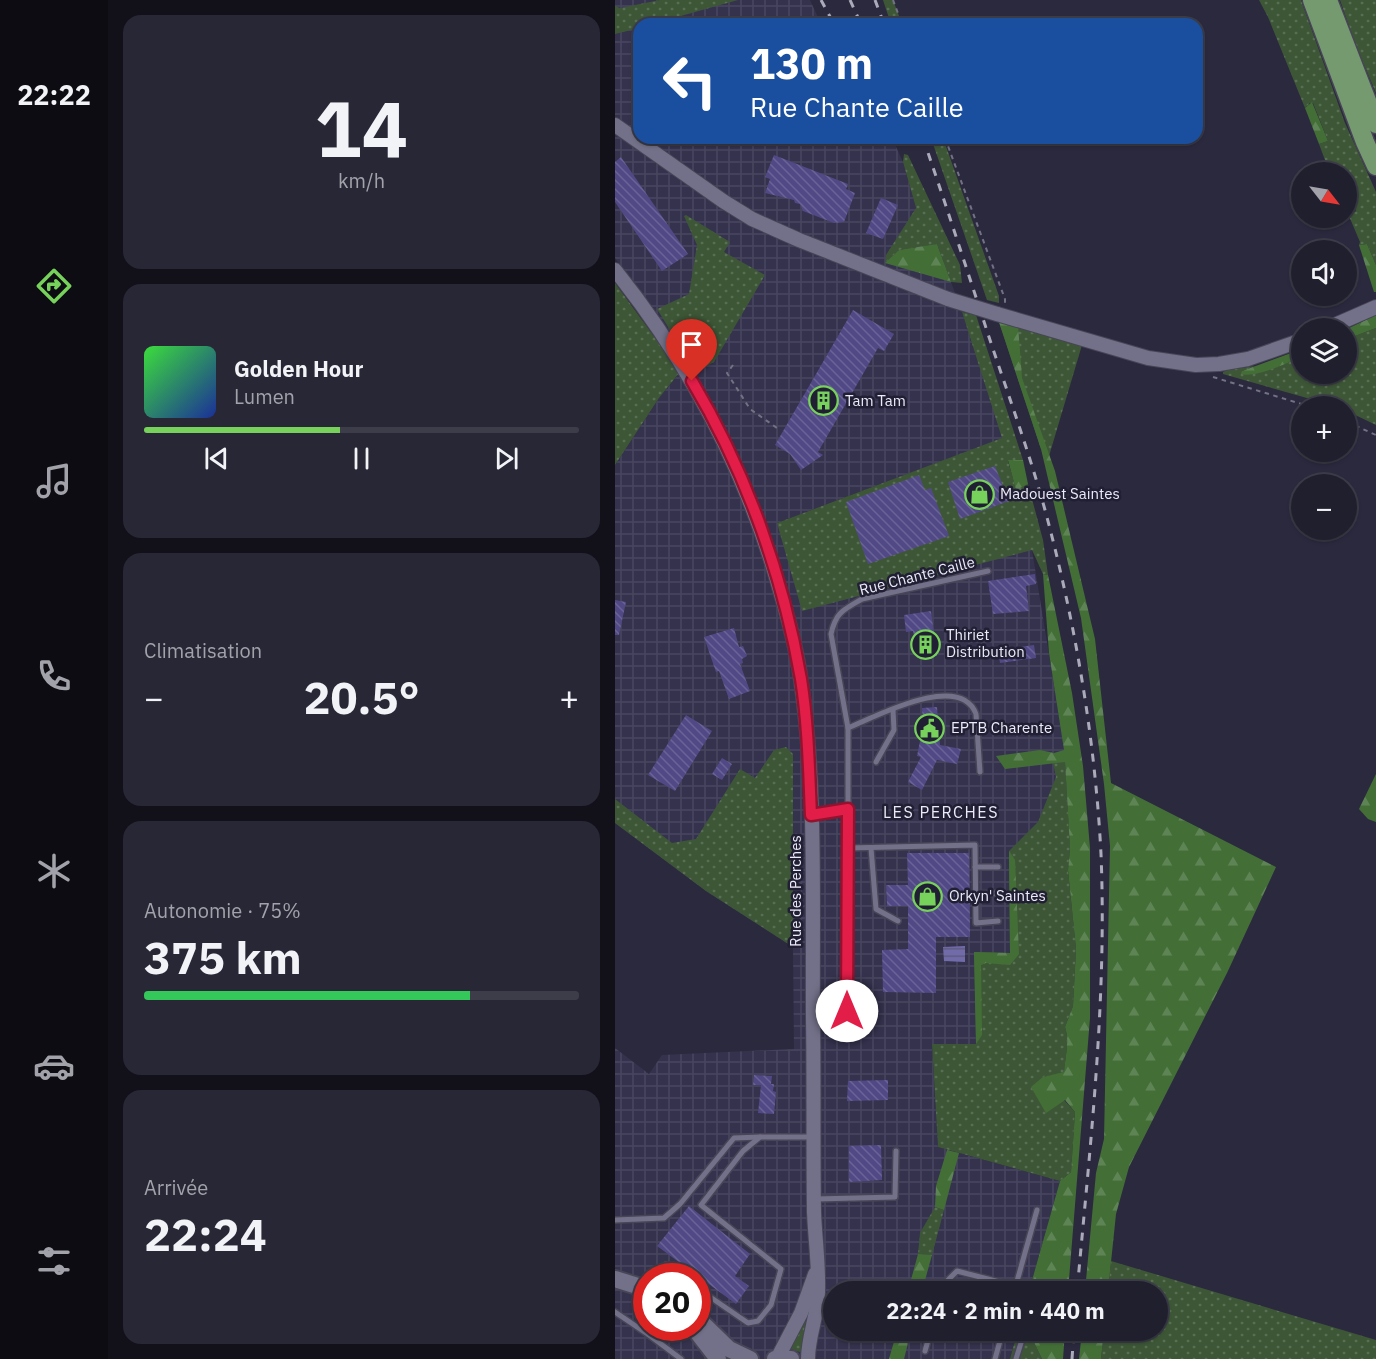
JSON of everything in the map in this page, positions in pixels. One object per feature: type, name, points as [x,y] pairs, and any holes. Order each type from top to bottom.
[{"type":"highway","points":[[1312,0],[1376,166]]},
{"type":"highway","points":[[1328,0],[1376,124]]},
{"type":"main road","points":[[615,1279],[633,1285]]},
{"type":"main road","points":[[711,1332],[729,1349],[750,1359]]},
{"type":"main road","points":[[704,1341],[718,1359]]},
{"type":"main road","points":[[776,1359],[791,1359]]},
{"type":"street","points":[[615,125],[633,138]]},
{"type":"street","points":[[642,144],[752,219],[948,299],[1148,358],[1196,365],[1248,359],[1291,344]]},
{"type":"street","name":"Rue des Perches","points":[[615,270],[675,352],[727,446],[758,523],[789,621],[801,680],[807,735],[811,815],[814,1199],[819,1292],[808,1345],[808,1359]]},
{"type":"street","points":[[1351,318],[1376,307]]},
{"type":"street","name":"Rue des Perches","points":[[776,1359],[801,1313],[817,1269]]},
{"type":"lane","name":"Rue Chante Caille","points":[[846,1030],[848,728],[831,634],[834,620],[846,608],[862,599],[988,571]]},
{"type":"lane","points":[[848,728],[911,701],[944,695],[966,700],[973,705],[976,714],[980,772]]},
{"type":"lane","points":[[876,762],[894,730],[893,710]]},
{"type":"lane","points":[[811,815],[848,809]]},
{"type":"lane","points":[[848,848],[975,845],[976,923],[998,921]]},
{"type":"lane","points":[[871,848],[876,909],[898,921]]},
{"type":"lane","points":[[975,867],[998,867]]},
{"type":"lane","points":[[976,894],[1000,893]]},
{"type":"lane","points":[[711,1298],[748,1323],[758,1321],[771,1305],[781,1269],[701,1205],[743,1151],[760,1137]]},
{"type":"lane","points":[[615,1220],[664,1218],[680,1204],[734,1138],[814,1137]]},
{"type":"lane","points":[[814,1199],[895,1197],[896,1151]]},
{"type":"lane","points":[[1016,1281],[1037,1210]]},
{"type":"lane","points":[[947,1281],[957,1271],[989,1281]]},
{"type":"lane","points":[[615,1312],[633,1325]]},
{"type":"lane","points":[[656,1341],[681,1359]]},
{"type":"lane","points":[[925,1351],[928,1341]]},
{"type":"lane","points":[[995,1359],[1000,1341]]},
{"type":"lane","points":[[1016,1359],[1022,1341]]},
{"type":"path","points":[[893,0],[900,18]]},
{"type":"path","points":[[947,144],[1005,299],[1001,315]]},
{"type":"path","points":[[733,365],[727,373],[750,409],[777,428]]},
{"type":"path","points":[[1196,365],[1216,379],[1291,401]]},
{"type":"path","points":[[1357,426],[1376,435]]},
{"type":"shaded area","points":[[615,0],[810,0],[818,18],[633,18],[633,144],[895,144],[903,162],[916,208],[937,244],[1003,438],[777,523],[1032,550],[1064,747],[1070,849],[1009,851],[1010,954],[974,953],[976,1044],[932,1045],[938,1147],[1060,1181],[1032,1281],[823,1281],[823,1341],[1015,1341],[1010,1359],[615,1359],[615,1048],[649,1074],[662,1055],[794,1049],[793,947],[706,891],[615,823],[615,465],[659,398],[687,364],[615,258]]},
{"type":"shaded area","points":[[965,946],[965,962],[944,961],[943,947]]},
{"type":"green space","points":[[660,0],[738,0],[674,18],[633,18],[633,30],[615,34],[615,6],[620,8]]},
{"type":"green space","points":[[883,0],[893,0],[900,18],[889,18]]},
{"type":"green space","points":[[1259,0],[1301,0],[1345,123],[1376,192],[1376,265],[1367,244],[1359,245],[1354,228],[1357,228],[1357,162],[1326,162],[1319,144],[1328,141],[1313,103],[1305,108]]},
{"type":"green space","points":[[1340,0],[1376,0],[1376,93],[1356,46]]},
{"type":"green space","points":[[1312,102],[1328,141],[1319,144],[1305,108]]},
{"type":"green space","points":[[933,144],[945,144],[999,296],[999,303],[987,300]]},
{"type":"green space","points":[[904,154],[908,155],[960,265],[962,283],[951,282],[937,244],[899,250],[885,263],[886,255],[916,208],[903,162]]},
{"type":"green space","points":[[686,215],[730,242],[724,252],[765,275],[714,362],[696,372],[657,309],[689,294],[697,245],[684,216]]},
{"type":"green space","points":[[937,244],[951,282],[885,263],[899,250]]},
{"type":"green space","points":[[1367,244],[1376,265],[1376,292],[1374,292],[1359,245]]},
{"type":"green space","points":[[615,283],[680,372],[659,398],[615,465]]},
{"type":"green space","points":[[962,312],[976,315],[1023,460],[1008,461],[1016,489],[1028,484],[1043,540],[1048,575],[1043,574],[1032,550],[802,611],[777,523],[1002,438]]},
{"type":"green space","points":[[1376,315],[1376,328],[1357,335],[1357,324]]},
{"type":"green space","points":[[998,319],[1082,345],[1049,456],[1041,449]]},
{"type":"green space","points":[[998,319],[1018,325],[1022,378],[1055,471],[1095,639],[1111,783],[1276,867],[1227,973],[1129,1167],[1116,1214],[1109,1281],[1086,1281],[1096,1173],[1104,1139],[1110,846],[1104,784],[1081,618],[1041,449]]},
{"type":"green space","points":[[1376,328],[1376,425],[1357,416],[1357,396],[1300,396],[1223,374],[1227,370],[1255,366],[1242,371],[1277,367],[1291,361],[1291,384],[1357,384],[1357,335]]},
{"type":"green space","points":[[1291,353],[1291,362],[1288,363],[1255,374],[1241,374],[1242,371]]},
{"type":"green space","points":[[1008,460],[1023,460],[1028,484],[1016,490]]},
{"type":"green space","points":[[1043,574],[1048,575],[1072,693],[1083,766],[1090,848],[1090,1018],[1069,1281],[1032,1281],[1060,1181],[1071,1172],[1075,1112],[1065,1100],[1046,1113],[1031,1087],[1043,1077],[1064,1072],[1067,1044],[1065,1027],[1073,1006],[1076,949],[1068,870],[1070,849],[1065,762],[1005,769],[996,756],[1040,750],[1054,753],[1064,750],[1049,653]]},
{"type":"green space","points":[[786,747],[793,754],[793,947],[706,891],[615,823],[615,799],[672,843],[696,839],[740,769],[755,778],[774,750]]},
{"type":"green space","points":[[1065,762],[1070,849],[1068,870],[1076,949],[1073,1006],[1065,1027],[1067,1044],[1064,1073],[1043,1077],[1075,1112],[1071,1172],[1060,1181],[938,1147],[932,1044],[976,1044],[974,952],[1010,953],[1009,851],[1038,822],[1056,777],[1053,763]]},
{"type":"green space","points":[[1376,774],[1376,822],[1368,819],[1359,809]]},
{"type":"green space","points":[[1009,851],[1015,860],[1019,954],[1010,965],[986,963],[981,965],[982,1035],[976,1044],[974,952],[1010,953]]},
{"type":"green space","points":[[947,1150],[959,1153],[944,1210],[935,1207],[936,1186]]},
{"type":"green space","points":[[935,1207],[944,1210],[932,1255],[918,1254],[920,1233]]},
{"type":"green space","points":[[918,1254],[932,1255],[925,1281],[911,1281]]},
{"type":"green space","points":[[1111,1261],[1376,1340],[1376,1359],[1101,1359],[1103,1341],[1168,1341],[1168,1281],[1109,1281]]},
{"type":"green space","points":[[812,1304],[803,1353],[788,1348]]},
{"type":"green space","points":[[894,1341],[908,1341],[904,1359],[889,1359]]},
{"type":"green space","points":[[1015,1341],[1033,1341],[1042,1359],[1010,1359]]},
{"type":"green space","points":[[1033,1341],[1064,1341],[1063,1359],[1042,1359]]},
{"type":"green space","points":[[1081,1341],[1103,1341],[1101,1359],[1079,1359]]},
{"type":"building","points":[[774,155],[848,184],[846,189],[855,193],[844,222],[834,223],[803,211],[800,204],[795,203],[794,200],[765,193],[770,179],[765,177]]},
{"type":"building","points":[[621,157],[688,254],[662,271],[615,202],[615,162]]},
{"type":"building","points":[[881,198],[898,205],[883,239],[866,233]]},
{"type":"building","name":"Tam Tam","points":[[853,310],[894,334],[884,351],[878,348],[818,452],[823,455],[801,470],[790,454],[775,445]]},
{"type":"building","name":"Madouest Saintes","points":[[995,466],[1009,501],[960,519],[948,482]]},
{"type":"building","points":[[919,475],[925,490],[931,488],[949,536],[868,564],[846,502]]},
{"type":"building","points":[[1035,574],[1036,584],[1026,586],[1029,611],[993,614],[988,581]]},
{"type":"building","points":[[615,600],[626,602],[619,635],[615,635]]},
{"type":"building","name":"Thiriet Distribution","points":[[931,611],[937,656],[917,658],[913,631],[906,632],[904,615]]},
{"type":"building","points":[[734,628],[739,647],[743,646],[747,656],[740,664],[750,691],[729,699],[719,671],[716,672],[704,637]]},
{"type":"building","points":[[1034,645],[1036,658],[1000,663],[998,650]]},
{"type":"building","points":[[937,707],[940,745],[961,749],[957,764],[937,760],[922,790],[908,782],[921,757],[917,756],[920,741],[924,742],[922,708]]},
{"type":"building","points":[[686,715],[712,731],[675,791],[648,775]]},
{"type":"building","points":[[722,758],[732,764],[722,780],[712,774]]},
{"type":"building","name":"Orkyn' Saintes","points":[[907,853],[969,853],[970,937],[936,937],[936,993],[883,992],[882,950],[908,949],[908,906],[887,906],[886,885],[908,885]]},
{"type":"building","points":[[754,1075],[772,1076],[771,1084],[774,1084],[773,1091],[776,1092],[774,1114],[758,1113],[761,1085],[753,1085]]},
{"type":"building","points":[[888,1080],[888,1100],[847,1101],[848,1081]]},
{"type":"building","points":[[881,1145],[882,1180],[849,1182],[849,1146]]},
{"type":"building","points":[[689,1206],[750,1254],[735,1276],[749,1286],[736,1304],[711,1286],[711,1263],[680,1263],[657,1246]]},
{"type":"railway","points":[[821,0],[831,18]]},
{"type":"railway","points":[[850,0],[858,18]]},
{"type":"railway","points":[[875,0],[882,18]]},
{"type":"railway","points":[[925,144],[1026,446],[1045,510],[1066,594],[1089,723],[1101,854],[1102,964],[1092,1128],[1078,1281]]},
{"type":"railway","points":[[1072,1359],[1073,1341]]},
{"type":"place","name":"Tam Tam","points":[[824,401]]},
{"type":"place","name":"Madouest Saintes","points":[[979,494]]},
{"type":"place","name":"Thiriet Distribution","points":[[925,644]]},
{"type":"place","name":"EPTB Charente","points":[[930,728]]},
{"type":"place","name":"Orkyn' Saintes","points":[[928,896]]},
{"type":"district","name":"LES PERCHES","points":[[941,812]]},
{"type":"route","points":[[692,381],[727,446],[746,490],[766,544],[789,621],[801,680],[807,735],[811,815],[848,809],[847,1011]]}]
